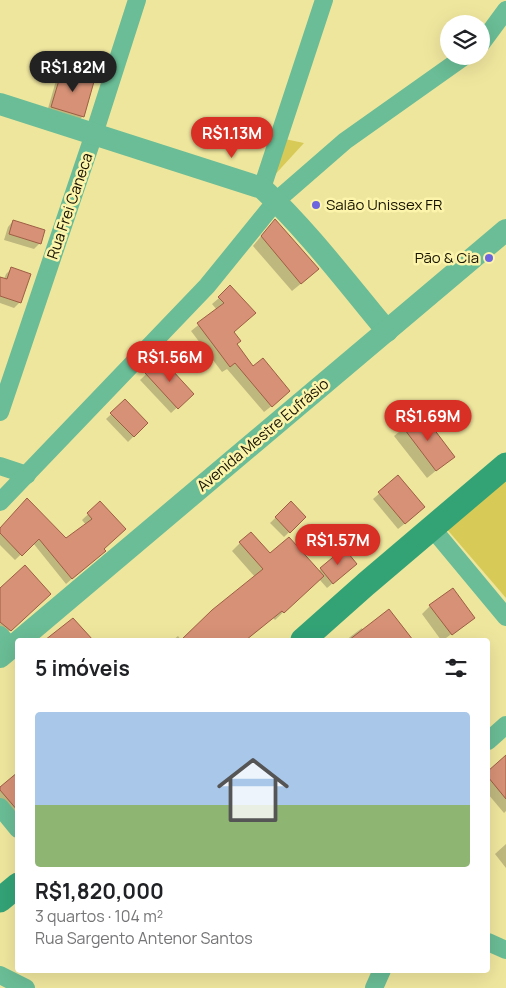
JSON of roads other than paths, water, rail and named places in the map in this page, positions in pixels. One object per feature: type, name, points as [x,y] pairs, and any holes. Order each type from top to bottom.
[{"type":"main road","points":[[305,638],[506,465]]},
{"type":"main road","points":[[0,900],[15,888]]},
{"type":"street","name":"Rua Frei Caneca","points":[[0,412],[137,0]]},
{"type":"street","points":[[0,502],[207,286],[269,195],[324,0]]},
{"type":"street","points":[[490,32],[506,10]]},
{"type":"street","points":[[269,195],[452,65]]},
{"type":"street","points":[[0,104],[94,134],[269,195],[331,263],[386,331]]},
{"type":"street","name":"Avenida Mestre Eufrásio","points":[[17,638],[506,230]]},
{"type":"street","points":[[0,466],[27,475]]},
{"type":"street","points":[[432,528],[506,616]]},
{"type":"street","points":[[490,739],[506,725]]},
{"type":"street","points":[[0,807],[15,825]]},
{"type":"street","points":[[490,943],[506,950]]},
{"type":"street","points":[[374,988],[381,973]]},
{"type":"street","points":[[0,975],[26,988]]},
{"type":"place","name":"Salão Unissex FR","points":[[316,205]]},
{"type":"place","name":"Pão & Cia","points":[[489,258]]}]
